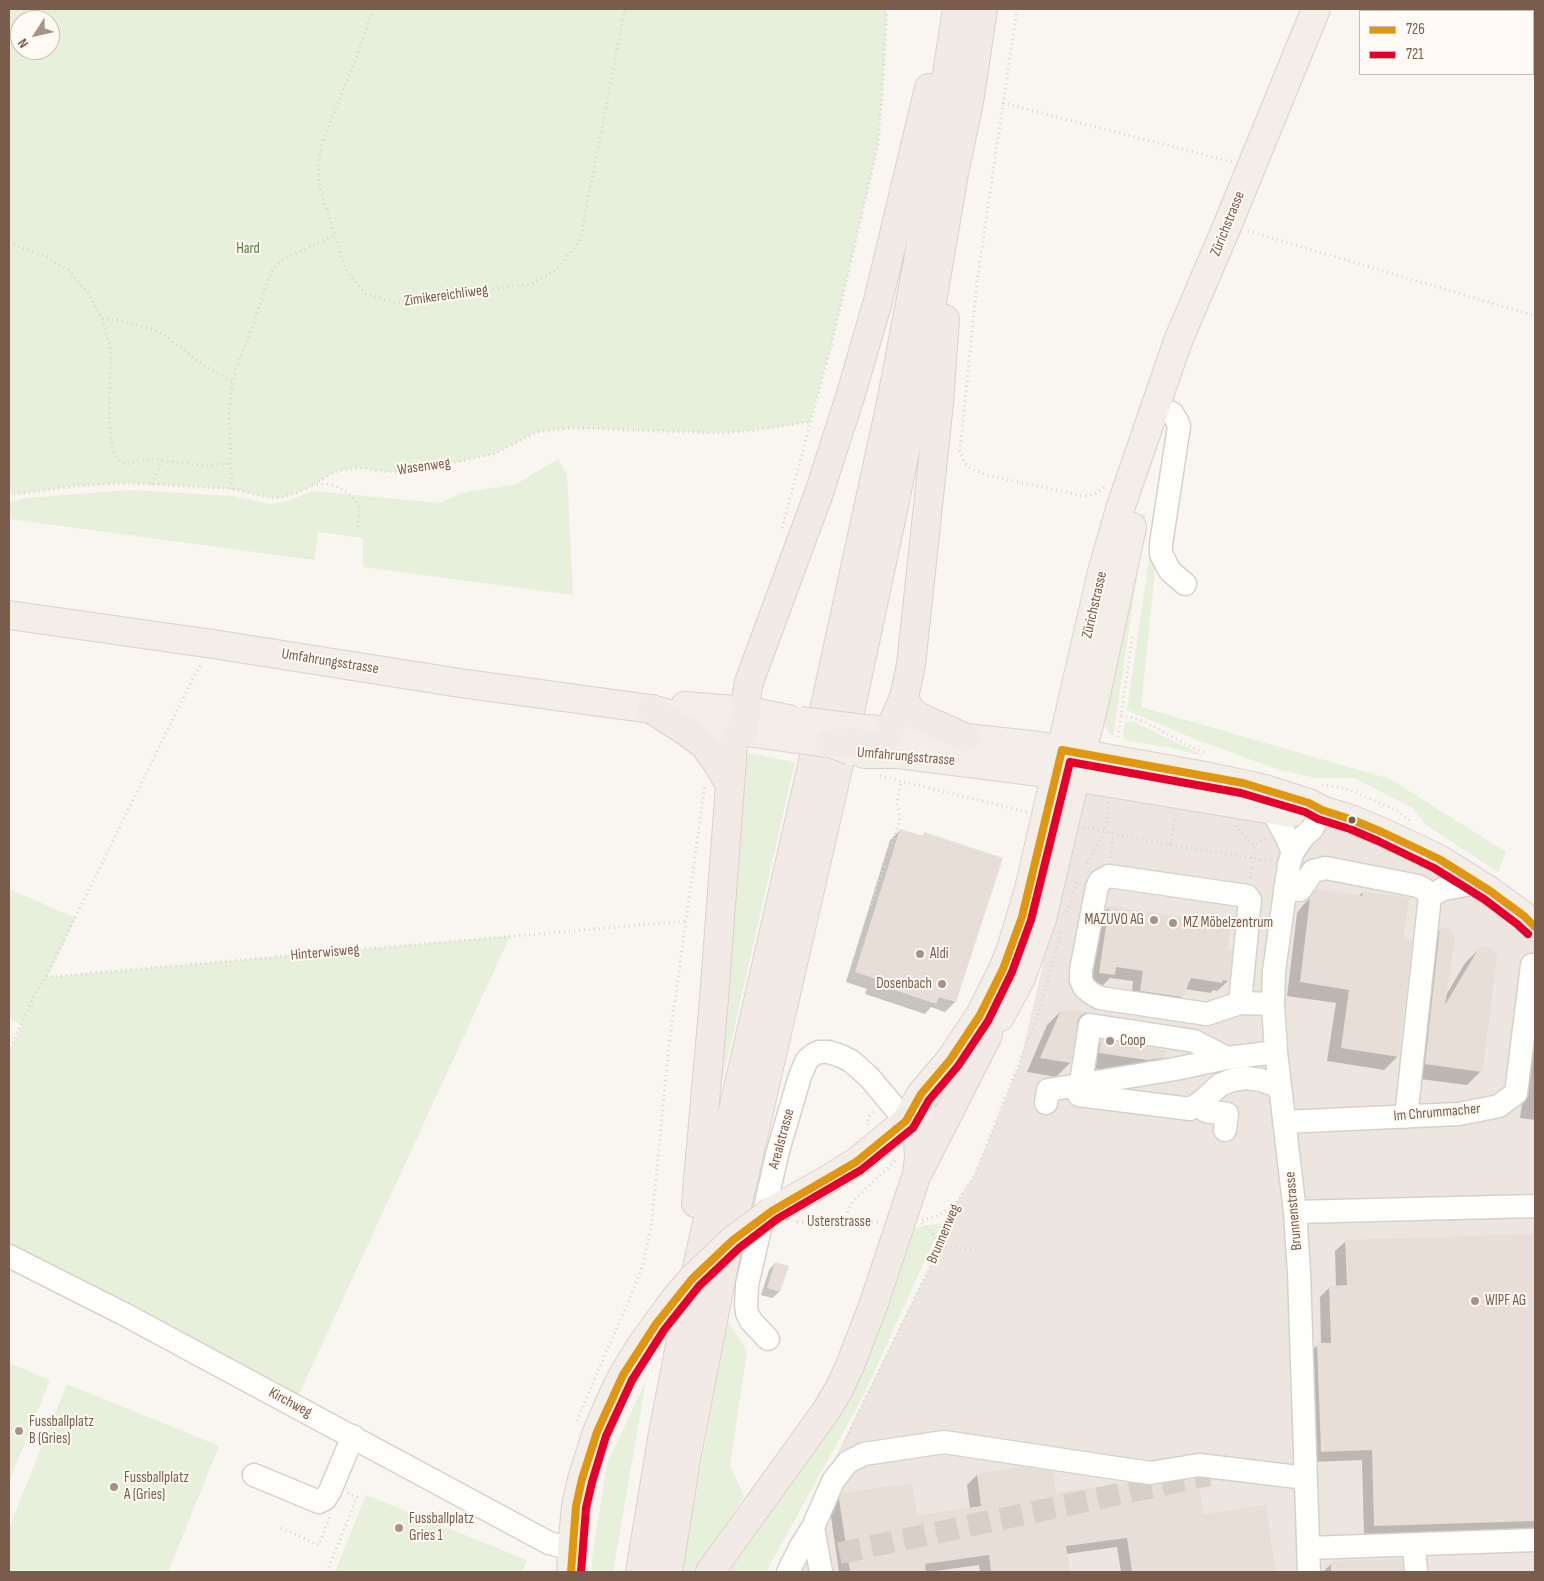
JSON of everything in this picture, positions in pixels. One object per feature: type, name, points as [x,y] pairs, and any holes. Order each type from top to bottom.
[{"type":"highway","points":[[718,782],[745,721],[749,682],[819,493],[861,359],[878,301],[948,9]]},
{"type":"highway","points":[[640,1572],[658,1460],[686,1316],[812,766],[891,403],[918,261],[956,9]]},
{"type":"highway","points":[[668,1572],[689,1445],[726,1254],[838,768],[914,408],[954,173],[969,102],[983,9]]},
{"type":"highway","points":[[830,743],[849,742],[873,746],[904,697],[911,665],[939,403],[954,173]]},
{"type":"highway","points":[[904,697],[911,711],[917,716],[966,738]]},
{"type":"highway","points":[[651,709],[688,732],[704,745],[718,764],[714,1009],[686,1316]]},
{"type":"highway","points":[[710,1572],[815,1427],[843,1381],[877,1297],[917,1174],[988,1035]]},
{"type":"highway","points":[[906,1120],[916,1132],[918,1139],[919,1157],[917,1174]]},
{"type":"main road","name":"Zürichstrasse","points":[[1069,764],[1102,572],[1120,509],[1178,341],[1316,9]]},
{"type":"main road","name":"Umfahrungsstrasse","points":[[9,615],[221,645],[460,683],[651,709],[686,706],[745,721],[873,746],[898,754],[1069,764]]},
{"type":"main road","name":"Umfahrungsstrasse","points":[[789,729],[830,743]]},
{"type":"main road","name":"Umfahrungsstrasse","points":[[873,746],[966,738],[1069,764]]},
{"type":"main road","points":[[1069,764],[1180,793],[1305,816],[1322,810]]},
{"type":"main road","points":[[1069,764],[1243,784],[1309,803],[1322,810],[1382,832],[1439,859],[1478,883],[1524,916],[1535,927]]},
{"type":"main road","name":"Usterstrasse","points":[[572,1560],[576,1506],[582,1479],[597,1432],[613,1395],[640,1347],[674,1300],[692,1279],[734,1240],[782,1217],[828,1180],[856,1162],[906,1120],[932,1106],[988,1035],[1018,984],[1042,919],[1069,764]]},
{"type":"main road","name":"Usterstrasse","points":[[906,1120],[922,1094],[969,1033],[989,1000],[1003,969],[1022,917],[1069,764]]},
{"type":"street","points":[[1154,408],[1172,413],[1179,426],[1161,549],[1164,562],[1170,571],[1185,584]]},
{"type":"street","points":[[1271,809],[1286,836],[1291,858]]},
{"type":"street","name":"Brunnenstrasse","points":[[1309,1572],[1299,1272],[1295,1212],[1276,1052],[1273,1004],[1274,971],[1291,858],[1303,837],[1312,829],[1322,810]]},
{"type":"street","points":[[1406,1116],[1428,893],[1439,859]]},
{"type":"street","points":[[1285,889],[1300,890],[1313,871],[1326,868],[1418,886],[1428,893],[1478,883]]},
{"type":"street","points":[[1240,1003],[1250,900],[1247,896],[1109,876],[1103,878],[1097,887],[1081,970],[1081,980],[1084,987],[1100,998],[1207,1014],[1240,1003],[1273,1004]]},
{"type":"street","name":"Im Chrummacher","points":[[1284,1122],[1459,1114],[1499,1106],[1516,1093],[1532,965]]},
{"type":"street","points":[[1227,1058],[1194,1041],[1090,1025],[1079,1096],[1190,1108],[1220,1085],[1232,1080],[1246,1078],[1261,1080],[1280,1087]]},
{"type":"street","points":[[1194,1041],[1206,1111],[1227,1114],[1225,1130]]},
{"type":"street","name":"Arealstrasse","points":[[768,1340],[747,1313],[747,1285],[778,1151],[800,1076],[807,1060],[819,1052],[829,1052],[851,1061],[906,1120]]},
{"type":"street","points":[[1046,1103],[1048,1090],[1227,1058],[1276,1052]]},
{"type":"street","points":[[1295,1212],[1535,1206]]},
{"type":"street","name":"Kirchweg","points":[[9,1256],[124,1314],[352,1436],[549,1543],[572,1560]]},
{"type":"street","points":[[254,1475],[319,1502],[325,1499],[330,1491],[352,1436]]},
{"type":"street","points":[[788,1572],[812,1527],[833,1481],[848,1462],[864,1454],[944,1442],[1150,1473],[1199,1465],[1306,1484]]},
{"type":"street","points":[[1209,1475],[1306,1484]]},
{"type":"street","points":[[810,1568],[812,1527]]},
{"type":"street","points":[[1308,1548],[1535,1540]]},
{"type":"street","points":[[1414,1545],[1416,1572]]},
{"type":"path","points":[[9,37],[24,9]]},
{"type":"path","name":"Zimikereichliweg","points":[[373,9],[360,48],[323,141],[318,163],[318,180],[346,270],[365,293],[394,303],[531,284],[556,270],[580,241],[625,9]]},
{"type":"path","name":"Wasenweg","points":[[9,495],[74,486],[130,484],[232,489],[272,498],[293,494],[329,475],[348,468],[400,473],[481,458],[494,454],[535,433],[545,431],[572,428],[715,433],[741,432],[810,422],[832,343],[878,145],[887,9]]},
{"type":"path","points":[[1017,9],[977,282],[959,444],[961,457],[969,467],[986,475],[1076,495],[1095,494],[1107,484]]},
{"type":"path","points":[[1003,103],[1234,162]]},
{"type":"path","points":[[1228,224],[1535,316]]},
{"type":"path","points":[[232,489],[229,410],[233,382],[272,271],[285,258],[334,235]]},
{"type":"path","points":[[9,243],[47,257],[68,270],[88,293],[102,319],[111,349],[109,418],[112,448],[117,458],[124,464],[131,464],[141,460],[162,460],[205,466],[231,463]]},
{"type":"path","points":[[102,319],[117,320],[158,332],[203,366],[233,382]]},
{"type":"path","points":[[151,485],[162,460]]},
{"type":"path","points":[[312,485],[336,486],[347,492],[355,500],[359,508],[357,530]]},
{"type":"path","points":[[1118,737],[1133,632]]},
{"type":"path","points":[[9,1052],[35,994],[46,977],[190,684],[221,645]]},
{"type":"path","points":[[1121,716],[1133,718],[1163,731]]},
{"type":"path","points":[[873,746],[881,776],[1033,813]]},
{"type":"path","points":[[871,905],[899,822],[898,802],[902,781]]},
{"type":"path","points":[[576,1424],[606,1350],[628,1304],[643,1264],[651,1228],[670,1036],[686,921],[718,782]]},
{"type":"path","points":[[1357,798],[1350,790],[1396,810],[1389,811]]},
{"type":"path","points":[[1170,845],[1180,793]]},
{"type":"path","points":[[1084,870],[1105,830],[1110,801]]},
{"type":"path","points":[[1229,819],[1254,846]]},
{"type":"path","points":[[1080,826],[1170,845],[1291,858]]},
{"type":"path","points":[[1109,876],[1114,832]]},
{"type":"path","points":[[1066,916],[1075,887],[1080,878]]},
{"type":"path","name":"Hinterwisweg","points":[[46,977],[686,921]]},
{"type":"path","name":"Brunnenweg","points":[[843,1444],[950,1226],[955,1205],[975,1174],[1037,1018],[1064,925]]},
{"type":"path","points":[[845,1222],[852,1202],[894,1163],[894,1156]]},
{"type":"path","points":[[955,1205],[938,1216],[918,1220],[932,1232],[940,1246],[977,1250]]},
{"type":"path","name":"Usterstrasse","points":[[782,1217],[845,1222],[885,1222]]},
{"type":"path","points":[[326,1572],[357,1497],[341,1491]]},
{"type":"path","points":[[281,1528],[319,1545],[334,1509]]},
{"type":"shaded area","points":[[1075,777],[1322,810],[1535,927],[1535,1572],[779,1572],[940,1246],[955,1205],[975,1174],[1020,1062],[1042,969],[1058,854]]},
{"type":"green space","name":"Hard","points":[[9,9],[887,9],[878,145],[832,343],[810,422],[741,432],[715,433],[572,428],[545,431],[535,433],[494,454],[411,472],[388,472],[359,468],[337,471],[304,490],[284,497],[272,498],[232,489],[130,483],[74,486],[9,495]]},
{"type":"green space","points":[[558,459],[567,474],[573,595],[363,567],[363,538],[318,532],[314,560],[9,519],[9,502],[26,498],[130,490],[232,496],[269,504],[288,501],[312,491],[440,503],[462,493],[516,484]]},
{"type":"green space","points":[[1159,491],[1157,552],[1141,707],[1390,779],[1506,852],[1498,872],[1426,825],[1413,808],[1354,778],[1316,778],[1279,770],[1192,738],[1127,710]]},
{"type":"green space","points":[[1142,513],[1146,515],[1113,737],[1105,728],[1103,703]]},
{"type":"green space","points":[[1126,722],[1134,722],[1204,756],[1167,747],[1129,741],[1123,738]]},
{"type":"green space","points":[[739,751],[795,762],[711,1130]]},
{"type":"green space","points":[[9,889],[76,918],[47,977],[510,936],[294,1405],[9,1256],[9,1052],[22,1025],[9,1018]]},
{"type":"green space","points":[[942,1223],[862,1398],[766,1572],[728,1572],[816,1443],[911,1229]]},
{"type":"green space","points":[[727,1320],[747,1351],[730,1465],[744,1496],[696,1572],[682,1572]]},
{"type":"green space","name":"Fussballplatz B (Gries)","points":[[9,1363],[50,1380],[9,1482]]},
{"type":"green space","points":[[646,1381],[613,1572],[592,1572],[592,1559],[607,1463]]},
{"type":"green space","name":"Fussballplatz A (Gries)","points":[[67,1384],[219,1446],[168,1572],[9,1572],[9,1528]]},
{"type":"green space","name":"Fussballplatz Gries 1","points":[[366,1495],[527,1560],[522,1572],[335,1572]]},
{"type":"building","points":[[900,829],[923,836],[924,832],[1003,858],[956,1002],[939,997],[936,1004],[874,983],[876,979],[855,972]]},
{"type":"building","points":[[1316,889],[1362,896],[1363,891],[1409,898],[1403,939],[1412,940],[1399,1057],[1341,1048],[1349,990],[1300,982],[1310,898]]},
{"type":"building","points":[[1109,906],[1231,924],[1227,950],[1232,951],[1229,981],[1223,980],[1222,983],[1191,978],[1183,997],[1140,991],[1143,971],[1116,967],[1115,975],[1099,973]]},
{"type":"building","points":[[1440,928],[1450,928],[1455,937],[1445,1005],[1479,948],[1487,946],[1495,951],[1497,958],[1482,1072],[1425,1064]]},
{"type":"building","points":[[1061,1010],[1090,1012],[1080,1016],[1077,1022],[1071,1063],[1040,1058]]},
{"type":"building","points":[[1101,1040],[1165,1050],[1164,1058],[1147,1060],[1099,1053]]},
{"type":"building","points":[[1535,1234],[1535,1521],[1374,1526],[1372,1450],[1321,1452],[1317,1343],[1331,1343],[1329,1286],[1347,1285],[1345,1240]]},
{"type":"building","points":[[775,1262],[789,1266],[780,1292],[767,1288]]},
{"type":"building","points":[[1023,1467],[1053,1472],[1056,1493],[1128,1483],[1152,1486],[1198,1479],[1203,1514],[1266,1505],[1275,1572],[1132,1572],[1127,1538],[1066,1546],[1070,1572],[991,1572],[989,1555],[925,1564],[926,1572],[850,1572],[839,1499],[842,1493],[912,1483],[917,1515],[981,1506],[977,1474]]},
{"type":"building","points":[[1402,1559],[1403,1572],[1331,1572],[1331,1561]]},
{"type":"tunnel","points":[[807,1560],[1209,1475]]},
{"type":"transit line","name":"726","points":[[571,1572],[576,1506],[582,1479],[597,1432],[623,1375],[656,1324],[692,1279],[733,1240],[772,1211],[856,1162],[906,1121],[921,1094],[950,1060],[980,1015],[1003,969],[1022,917],[1062,750],[1243,783],[1309,803],[1322,810],[1382,832],[1439,859],[1490,891],[1524,916],[1535,927]]},
{"type":"transit line","name":"721","points":[[581,1572],[586,1508],[606,1436],[632,1380],[664,1330],[699,1286],[739,1248],[777,1219],[861,1170],[913,1128],[929,1100],[958,1066],[988,1021],[1012,972],[1031,920],[1070,762],[1241,793],[1305,812],[1318,819],[1350,829],[1378,841],[1434,868],[1484,899],[1528,934]]},
{"type":"place","name":"MAZUVO AG","points":[[1154,920]]},
{"type":"place","name":"MZ Möbelzentrum","points":[[1173,923]]},
{"type":"place","name":"Aldi","points":[[920,954]]},
{"type":"place","name":"Dosenbach","points":[[942,984]]},
{"type":"place","name":"Coop","points":[[1110,1041]]},
{"type":"place","name":"WIPF AG","points":[[1475,1301]]},
{"type":"place","name":"Fussballplatz B (Gries)","points":[[19,1431]]},
{"type":"place","name":"Fussballplatz A (Gries)","points":[[114,1487]]},
{"type":"place","name":"Fussballplatz Gries 1","points":[[399,1528]]}]
